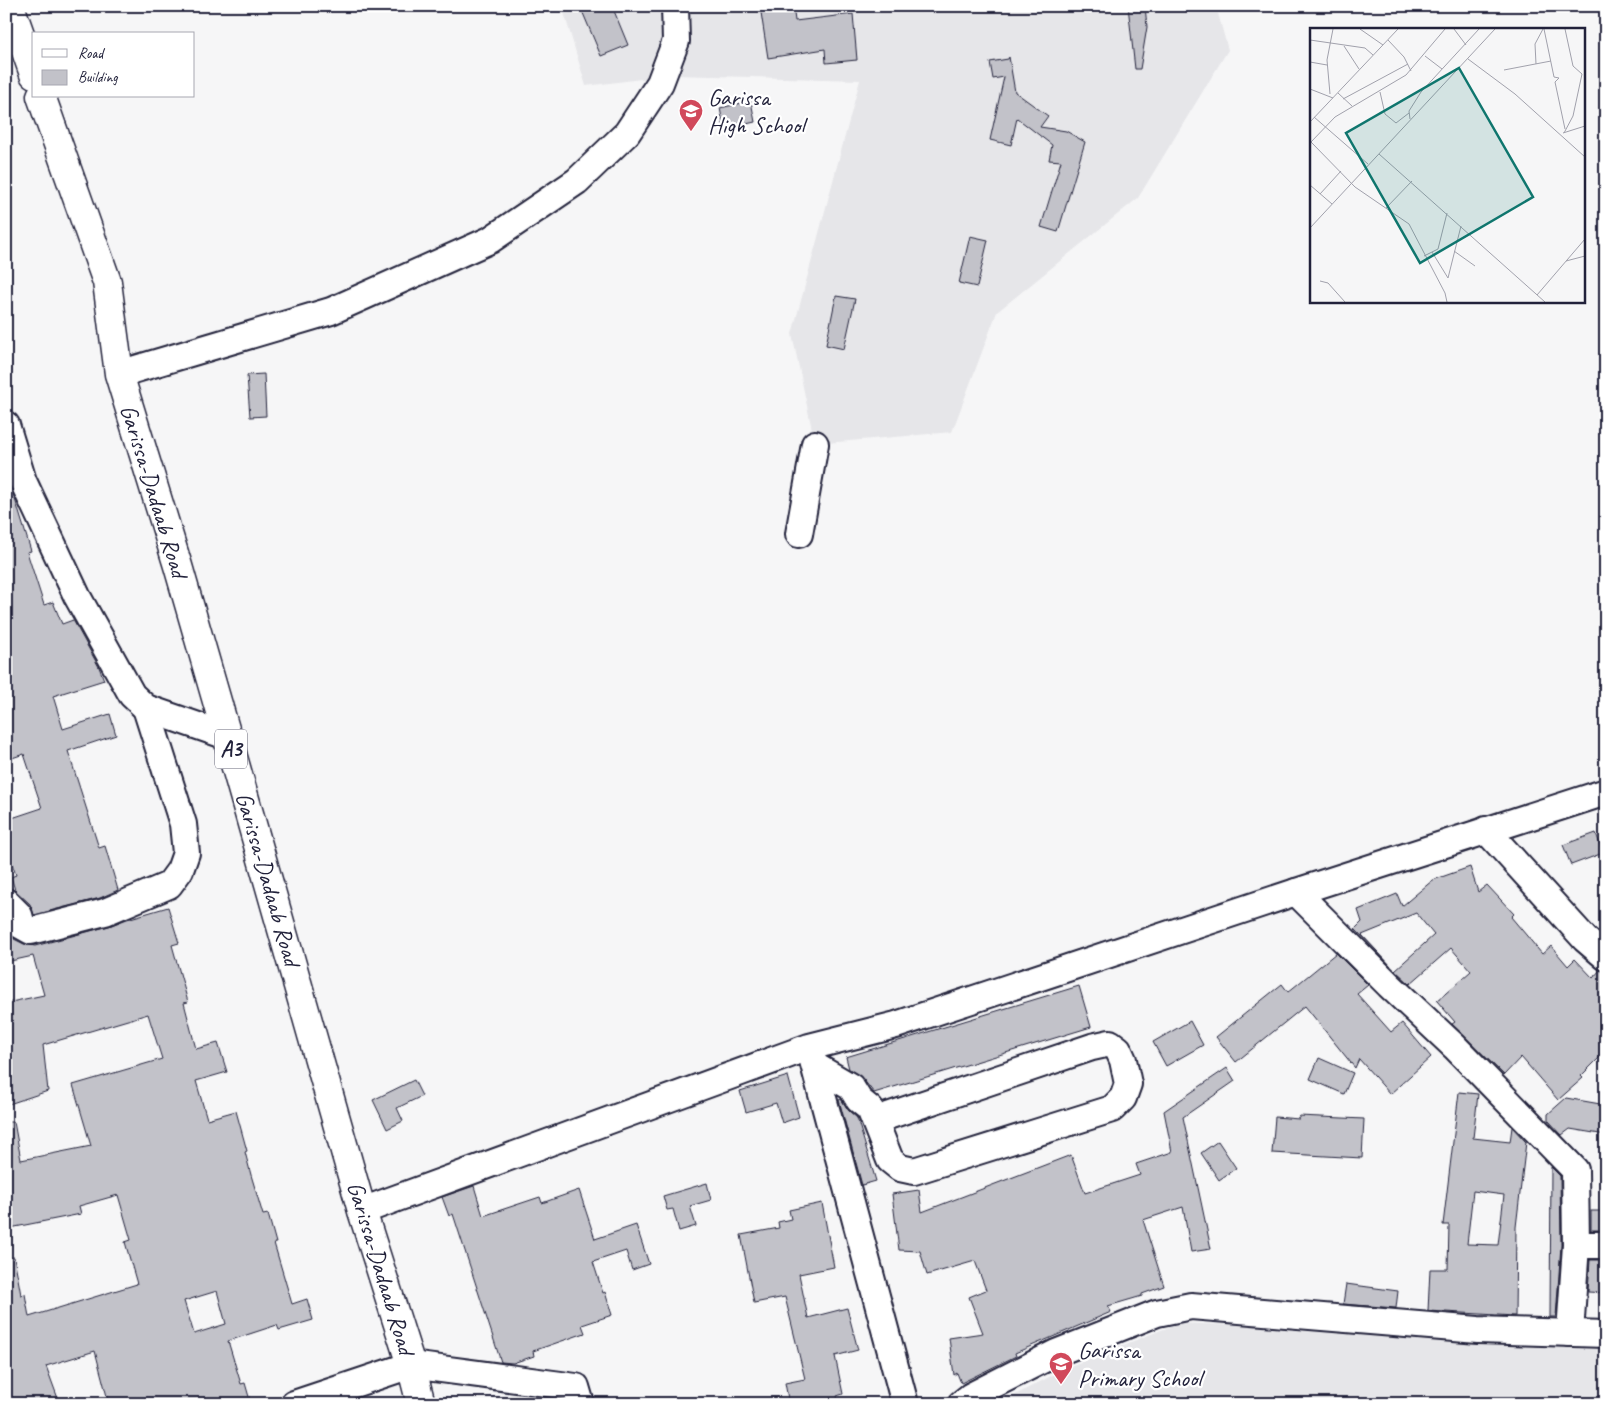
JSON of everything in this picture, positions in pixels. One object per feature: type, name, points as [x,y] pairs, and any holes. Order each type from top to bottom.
[{"type":"highway","points":[[10,6],[32,68]]},
{"type":"highway","name":"Garissa-Dadaab Road","points":[[42,98],[106,282],[119,374],[178,566],[362,1212],[412,1366],[421,1404]]},
{"type":"street","points":[[119,374],[331,311],[490,240],[576,181],[627,133],[660,83],[676,41],[674,6]]},
{"type":"street","points":[[6,425],[22,481],[77,596],[132,695],[146,708],[227,736]]},
{"type":"street","points":[[799,534],[815,444]]},
{"type":"street","points":[[6,902],[19,915],[22,926],[31,931],[105,912],[169,885],[180,870],[186,853],[183,824],[146,708]]},
{"type":"street","points":[[362,1212],[896,1025],[1296,892],[1606,792]]},
{"type":"street","points":[[1486,830],[1585,939],[1606,957]]},
{"type":"street","points":[[1296,892],[1389,985],[1455,1047],[1575,1170],[1576,1245],[1570,1333]]},
{"type":"street","points":[[812,1056],[851,1087],[859,1100],[870,1109],[876,1120],[890,1160],[900,1168],[914,1171],[1112,1109],[1124,1098],[1128,1084],[1123,1060],[1118,1049],[1110,1043],[1092,1047],[876,1120]]},
{"type":"street","points":[[812,1056],[904,1404]]},
{"type":"street","points":[[1576,1245],[1606,1245]]},
{"type":"street","points":[[961,1404],[971,1396],[1056,1353],[1157,1313],[1191,1306],[1478,1330],[1606,1334]]},
{"type":"street","points":[[294,1404],[412,1366],[576,1387],[581,1404]]},
{"type":"shaded area","points":[[562,6],[1216,6],[1228,50],[1138,198],[997,312],[952,432],[815,444],[792,334],[860,80],[673,75],[586,86]]},
{"type":"shaded area","points":[[1179,1323],[1606,1338],[1606,1404],[998,1404],[1068,1367]]},
{"type":"building","points":[[580,6],[612,6],[628,45],[601,56]]},
{"type":"building","points":[[760,6],[793,6],[795,21],[853,14],[857,60],[826,63],[825,49],[768,58]]},
{"type":"building","points":[[1128,6],[1145,6],[1147,27],[1140,69],[1135,69]]},
{"type":"building","points":[[1009,57],[1015,92],[1048,116],[1040,127],[1066,131],[1085,142],[1058,232],[1041,227],[1061,161],[1049,160],[1052,145],[1017,118],[1011,145],[990,140],[1004,77],[993,79],[990,62],[1008,59]]},
{"type":"building","points":[[751,101],[755,122],[724,129],[720,108]]},
{"type":"building","points":[[970,236],[988,240],[977,287],[959,283]]},
{"type":"building","points":[[836,296],[855,299],[844,349],[826,345]]},
{"type":"building","points":[[264,374],[266,416],[250,417],[247,375]]},
{"type":"building","points":[[6,484],[8,484],[15,499],[31,551],[27,552],[44,605],[53,602],[62,624],[73,620],[99,667],[104,680],[53,696],[63,729],[110,714],[116,735],[68,751],[99,848],[105,846],[118,890],[100,898],[34,915],[30,904],[15,890],[11,877],[16,875],[6,847],[6,820],[42,808],[24,754],[6,760]]},
{"type":"building","points":[[1596,833],[1603,853],[1571,865],[1563,845]]},
{"type":"building","points":[[1470,867],[1478,892],[1487,885],[1514,914],[1511,917],[1542,954],[1551,946],[1568,966],[1575,959],[1593,978],[1600,970],[1606,972],[1606,1051],[1581,1076],[1583,1078],[1558,1100],[1521,1057],[1504,1075],[1452,1024],[1455,1022],[1437,1001],[1471,971],[1451,948],[1410,984],[1395,970],[1434,935],[1416,913],[1362,935],[1391,966],[1355,929],[1362,922],[1358,910],[1397,894],[1402,906],[1433,880]]},
{"type":"building","points":[[168,907],[179,943],[172,945],[188,1002],[184,1003],[196,1049],[218,1043],[227,1072],[196,1081],[207,1119],[236,1111],[247,1151],[245,1152],[251,1175],[263,1215],[268,1214],[276,1243],[274,1243],[292,1304],[307,1299],[313,1320],[279,1330],[277,1325],[228,1341],[241,1384],[245,1383],[251,1404],[109,1404],[95,1351],[46,1366],[60,1404],[6,1404],[6,1258],[14,1257],[21,1295],[25,1294],[29,1317],[137,1284],[125,1242],[131,1240],[118,1195],[79,1206],[81,1214],[10,1228],[6,1209],[6,1122],[14,1122],[21,1160],[91,1146],[73,1085],[162,1059],[148,1014],[43,1045],[48,1091],[6,1105],[6,1003],[44,995],[33,956],[6,962],[6,933],[9,933],[14,939],[24,944],[35,946],[109,926]],"holes":[[[217,1291],[226,1324],[194,1334],[184,1301]]]},
{"type":"building","points":[[1336,953],[1368,985],[1357,994],[1391,1032],[1402,1023],[1431,1057],[1390,1094],[1359,1059],[1355,1068],[1305,1006],[1236,1062],[1216,1037],[1282,984],[1288,992]]},
{"type":"building","points":[[1079,986],[1091,1027],[874,1093],[863,1079],[849,1069],[846,1057]]},
{"type":"building","points":[[1190,1021],[1203,1045],[1166,1066],[1153,1042]]},
{"type":"building","points":[[1319,1058],[1353,1073],[1344,1094],[1310,1079]]},
{"type":"building","points":[[1227,1068],[1235,1081],[1183,1117],[1211,1249],[1191,1252],[1183,1207],[1143,1220],[1164,1286],[1142,1294],[1142,1296],[1108,1306],[1111,1312],[1015,1353],[1016,1356],[961,1383],[957,1373],[954,1375],[949,1338],[983,1333],[969,1297],[986,1290],[975,1261],[927,1275],[920,1251],[899,1250],[892,1194],[919,1190],[922,1212],[1071,1155],[1085,1193],[1140,1175],[1136,1164],[1172,1152],[1164,1111]]},
{"type":"building","points":[[788,1076],[799,1117],[782,1123],[776,1103],[746,1112],[740,1091]]},
{"type":"building","points":[[414,1080],[422,1096],[397,1108],[403,1121],[387,1129],[373,1100]]},
{"type":"building","points":[[1459,1092],[1478,1094],[1473,1138],[1510,1142],[1512,1127],[1526,1142],[1516,1227],[1515,1316],[1428,1311],[1430,1269],[1448,1269],[1449,1225],[1443,1225]],"holes":[[[1473,1191],[1504,1195],[1498,1245],[1467,1244]]]},
{"type":"building","points":[[1566,1098],[1606,1105],[1606,1135],[1570,1129],[1562,1135],[1548,1120],[1548,1114]]},
{"type":"building","points":[[841,1099],[849,1111],[857,1118],[876,1181],[862,1185],[839,1100]]},
{"type":"building","points":[[1299,1116],[1364,1119],[1362,1158],[1272,1153],[1275,1117],[1299,1119]]},
{"type":"building","points":[[1218,1141],[1236,1168],[1219,1180],[1201,1153]]},
{"type":"building","points":[[1551,1167],[1560,1176],[1561,1245],[1556,1317],[1550,1317]]},
{"type":"building","points":[[707,1183],[711,1200],[690,1206],[696,1226],[679,1231],[673,1209],[667,1210],[663,1196]]},
{"type":"building","points":[[474,1186],[483,1216],[540,1197],[542,1203],[579,1190],[595,1239],[636,1225],[649,1264],[632,1270],[626,1251],[593,1262],[612,1315],[582,1325],[585,1333],[533,1351],[534,1356],[513,1363],[501,1362],[453,1214],[449,1216],[442,1197]]},
{"type":"building","points":[[822,1203],[834,1267],[799,1274],[808,1318],[847,1308],[858,1350],[835,1356],[843,1394],[837,1396],[839,1404],[789,1404],[785,1383],[805,1379],[785,1297],[754,1303],[741,1235],[779,1228],[778,1222],[791,1219],[789,1210]]},
{"type":"building","points":[[1591,1211],[1606,1211],[1606,1230],[1591,1230]]},
{"type":"building","points":[[1590,1260],[1606,1260],[1606,1293],[1588,1292]]},
{"type":"building","points":[[1346,1284],[1398,1291],[1396,1308],[1343,1304]]},
{"type":"place","name":"Garissa High School","points":[[691,132]]},
{"type":"place","name":"Garissa Primary School","points":[[1061,1385]]}]
